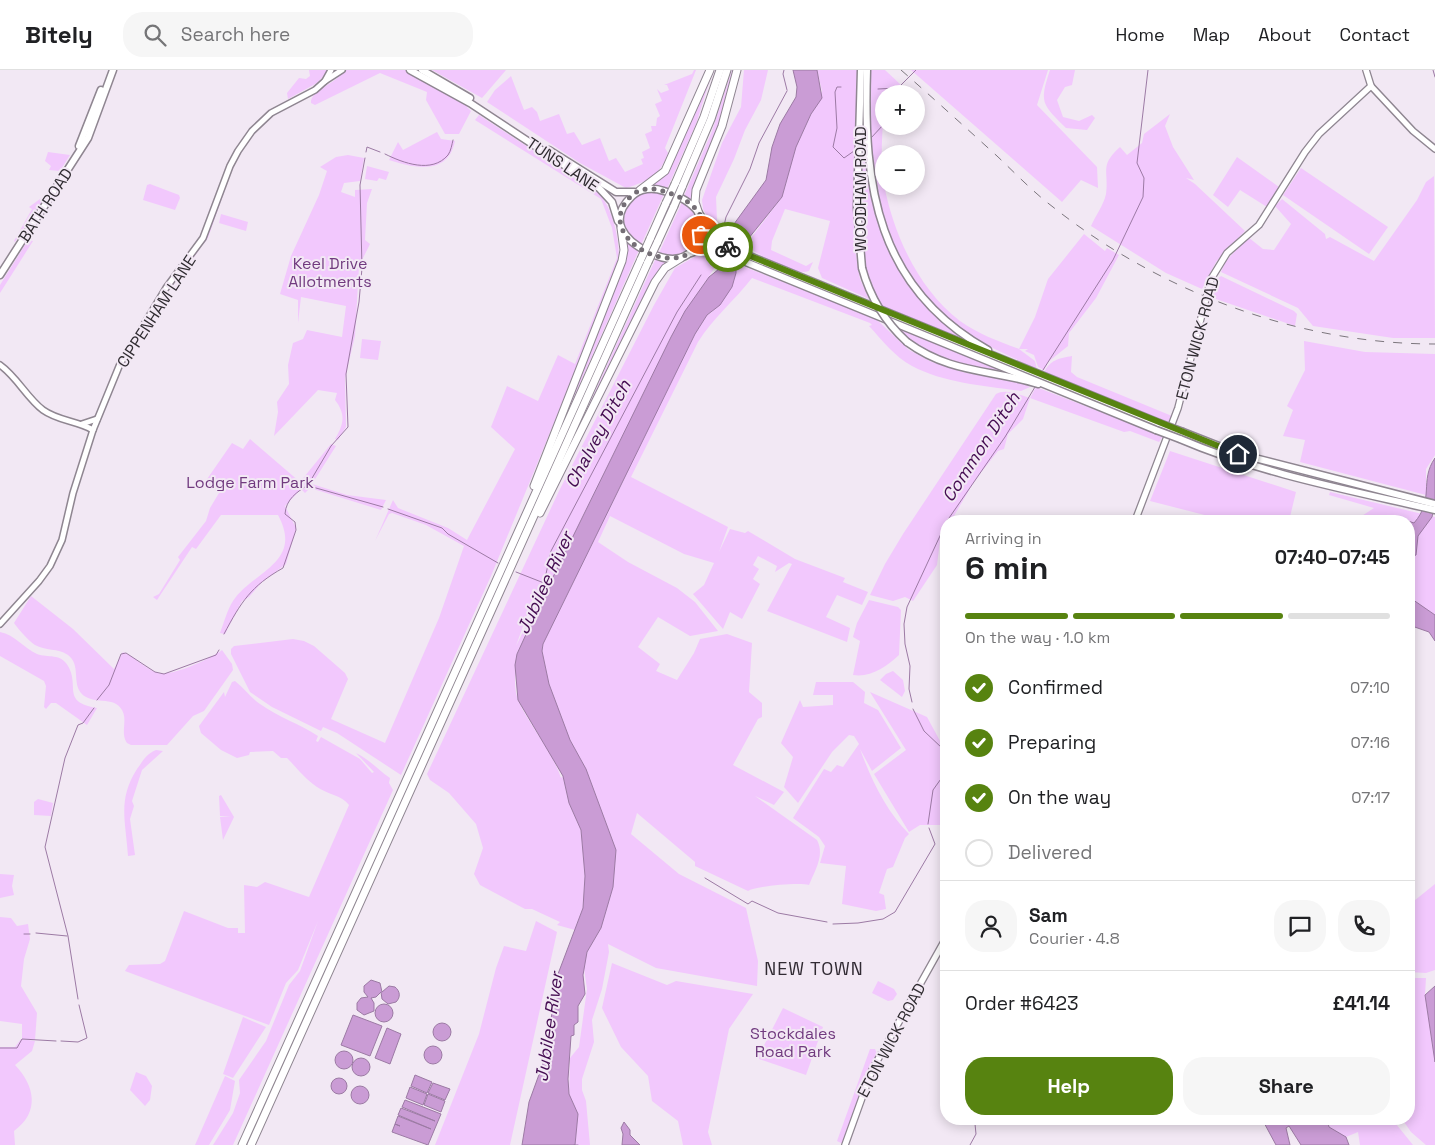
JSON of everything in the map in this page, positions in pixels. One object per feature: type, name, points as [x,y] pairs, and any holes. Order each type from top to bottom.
[{"type":"highway","points":[[638,191],[665,171],[710,70]]},
{"type":"highway","points":[[242,1145],[519,529],[645,261],[657,243],[720,70]]},
{"type":"highway","points":[[678,186],[711,119],[727,70]]},
{"type":"highway","points":[[700,215],[695,202],[696,190],[722,126],[737,70]]},
{"type":"highway","points":[[251,1145],[523,541],[645,261],[650,239],[670,205]]},
{"type":"highway","points":[[519,529],[622,261],[624,250],[620,228]]},
{"type":"highway","points":[[523,541],[538,516],[655,282],[665,268],[684,257]]},
{"type":"main road","name":"BATH ROAD","points":[[73,161],[109,70]]},
{"type":"main road","name":"BATH ROAD","points":[[0,275],[88,138],[113,70]]},
{"type":"main road","points":[[410,70],[471,101]]},
{"type":"main road","points":[[422,70],[490,113]]},
{"type":"main road","name":"WOODHAM ROAD","points":[[861,70],[857,208],[862,268],[868,288],[884,318],[907,342],[938,360],[954,366],[1027,376],[1048,383]]},
{"type":"main road","name":"WOODHAM ROAD","points":[[867,70],[865,109],[868,168],[876,209],[891,247],[903,270],[936,310],[964,335],[1013,364]]},
{"type":"main road","points":[[1366,70],[1370,86]]},
{"type":"main road","name":"ETON WICK ROAD","points":[[1137,515],[1178,408],[1211,279],[1219,263],[1259,225],[1319,134],[1370,86]]},
{"type":"main road","name":"TUNS LANE","points":[[490,113],[612,190],[620,193],[638,191]]},
{"type":"main road","name":"TUNS LANE","points":[[490,113],[599,188],[612,202],[620,228]]},
{"type":"main road","points":[[1027,376],[1013,364],[750,260],[706,248],[684,257],[669,259],[657,256],[630,242],[620,228],[623,207],[638,191],[655,189],[664,191],[688,202],[700,215],[710,234],[725,246],[750,260],[1027,376],[1158,426],[1222,456],[1275,473],[1407,501],[1435,510]]},
{"type":"main road","points":[[684,257],[696,246],[700,238],[700,215]]},
{"type":"main road","points":[[1048,383],[1087,401],[1158,426]]},
{"type":"main road","points":[[1407,501],[1435,504]]},
{"type":"main road","name":"ETON WICK ROAD","points":[[844,1145],[872,1070],[940,949]]},
{"type":"street","name":"CIPPENHAM LANE","points":[[325,81],[331,70]]},
{"type":"street","name":"CIPPENHAM LANE","points":[[0,624],[50,566],[62,540],[73,493],[93,430],[120,364],[166,288],[203,238],[230,166],[238,151],[252,131],[271,113],[316,90],[325,81],[342,70]]},
{"type":"street","points":[[1370,86],[1413,131],[1435,149]]},
{"type":"street","points":[[0,365],[41,409],[50,415],[82,424],[93,430]]},
{"type":"street","points":[[82,424],[98,419]]},
{"type":"green space","points":[[309,70],[329,70],[317,83],[288,99],[287,93],[299,78],[306,79],[310,76]]},
{"type":"green space","points":[[344,70],[407,70],[468,105],[467,107],[471,111],[459,134],[445,134],[426,100],[427,92],[380,73],[315,105],[311,103],[314,95],[336,79]]},
{"type":"green space","points":[[432,70],[506,70],[482,98]]},
{"type":"green space","points":[[696,70],[665,148],[668,153],[665,161],[653,176],[641,183],[626,188],[580,163],[487,102],[495,90],[511,76],[524,110],[532,107],[537,112],[540,121],[559,114],[567,134],[574,132],[582,145],[600,138],[609,161],[616,158],[625,172],[643,164],[641,159],[644,158],[642,152],[650,148],[645,134],[652,131],[651,126],[656,126],[657,118],[660,116],[655,104],[662,101],[657,89],[661,93],[669,90],[667,85],[664,85],[692,74]]},
{"type":"green space","points":[[713,70],[696,124],[667,189],[652,185],[664,176]]},
{"type":"green space","points":[[732,70],[735,70],[713,145],[693,187],[691,200],[684,196],[712,131]]},
{"type":"green space","points":[[744,70],[768,70],[761,100],[745,130],[716,197],[717,220],[714,230],[703,209],[702,200],[722,143],[741,107]]},
{"type":"green space","points":[[817,70],[857,70],[854,243],[860,279],[869,299],[822,278],[818,268],[830,221],[785,209],[772,241],[771,250],[806,266],[813,262],[809,271],[794,271],[786,268],[745,246],[782,197],[796,147],[822,91]]},
{"type":"green space","points":[[864,70],[865,155],[870,192],[879,227],[894,260],[915,290],[943,320],[979,348],[928,327],[928,325],[880,307],[865,274],[858,222]]},
{"type":"green space","points":[[871,70],[885,70],[900,85],[875,85],[875,135],[882,135],[882,145],[875,145],[875,187],[871,155],[869,90]]},
{"type":"green space","points":[[911,70],[1048,70],[1037,105],[1097,167],[1098,188],[1081,180],[1062,202]]},
{"type":"green space","points":[[1050,70],[1075,70],[1072,85],[1065,87],[1057,100],[1063,117],[1079,121],[1092,115],[1095,118],[1087,130],[1066,128],[1047,108],[1044,90]]},
{"type":"green space","points":[[1170,114],[1165,126],[1173,147],[1194,180],[1186,178],[1195,184],[1245,231],[1216,262],[1202,289],[1166,273],[1091,226],[1105,198],[1107,186],[1106,169],[1113,153],[1120,147],[1127,155],[1142,143],[1144,134]]},
{"type":"green space","points":[[479,115],[600,194],[605,201],[614,225],[619,259],[491,576],[401,775],[337,733],[323,727],[321,731],[272,707],[250,692],[231,654],[231,649],[234,646],[293,639],[304,641],[314,646],[345,673],[348,679],[331,719],[385,743],[439,618],[464,546],[426,525],[392,513],[389,514],[375,541],[393,500],[398,508],[448,528],[467,540],[515,449],[491,427],[507,386],[538,401],[558,355],[575,364],[617,258],[612,228],[601,199],[475,120]]},
{"type":"green space","points":[[259,127],[242,151],[231,172],[208,238],[200,248],[205,241],[227,179],[241,151]]},
{"type":"green space","points":[[437,132],[441,139],[455,141],[451,152],[438,165],[419,167],[389,160],[398,142],[403,150]]},
{"type":"green space","points":[[48,152],[70,155],[60,171],[49,170],[51,166],[45,161]]},
{"type":"green space","name":"Keel Drive Allotments","points":[[348,155],[364,158],[360,181],[344,183],[341,192],[355,197],[355,190],[372,189],[367,203],[365,240],[370,244],[359,266],[355,336],[345,378],[346,427],[338,440],[335,439],[342,424],[341,410],[335,400],[337,393],[318,390],[274,436],[278,412],[277,402],[289,384],[288,365],[293,343],[303,339],[307,330],[342,337],[346,306],[301,297],[298,323],[298,300],[280,294],[291,256],[319,195],[327,171],[320,167],[336,157]]},
{"type":"green space","points":[[1237,157],[1279,187],[1267,207],[1240,190],[1228,207],[1213,195]]},
{"type":"green space","points":[[367,166],[389,172],[386,180],[379,178],[377,181],[365,179]]},
{"type":"green space","points":[[1301,168],[1388,227],[1369,254],[1283,195]]},
{"type":"green space","points":[[1434,176],[1435,338],[1393,338],[1313,326],[1298,308],[1221,272],[1226,261],[1248,237],[1263,249],[1274,250],[1291,224],[1275,206],[1282,199],[1325,234],[1326,239],[1330,237],[1374,261],[1417,200],[1426,182]]},
{"type":"green space","points":[[150,184],[179,195],[180,198],[175,210],[143,200],[147,185]]},
{"type":"green space","points":[[651,191],[664,194],[641,245],[632,239],[627,231],[624,223],[625,215],[633,200],[641,194]]},
{"type":"green space","points":[[47,194],[15,242],[32,209],[29,207]]},
{"type":"green space","points":[[877,195],[886,195],[894,222],[910,259],[920,277],[945,308],[967,326],[1019,349],[1035,361],[1037,369],[975,338],[949,318],[926,296],[908,272],[894,245]]},
{"type":"green space","points":[[682,202],[690,208],[695,216],[698,235],[682,253],[672,256],[659,253]]},
{"type":"green space","points":[[221,214],[248,222],[246,231],[219,223]]},
{"type":"green space","points":[[1084,234],[1105,251],[1107,248],[1119,255],[1096,298],[1069,333],[1068,346],[1048,362],[1044,370],[1038,367],[1034,355],[1025,351],[1028,349],[1019,349],[1035,317],[1048,279]]},
{"type":"green space","points":[[28,240],[33,241],[0,293],[0,285]]},
{"type":"green space","points":[[627,242],[639,250],[559,431],[625,262]]},
{"type":"green space","points":[[200,249],[186,268],[190,260]]},
{"type":"green space","points":[[701,253],[720,259],[671,337],[532,618],[519,654],[516,671],[515,688],[519,702],[552,758],[561,778],[563,776],[569,803],[581,830],[585,875],[583,908],[575,930],[557,925],[560,922],[532,909],[525,909],[480,885],[474,874],[483,848],[476,824],[449,793],[430,780],[427,774],[559,491],[654,305],[675,268]],"holes":[[[544,589],[516,646],[535,592]]]},
{"type":"green space","points":[[656,258],[669,262],[576,433]]},
{"type":"green space","points":[[737,264],[875,318],[909,350],[932,362],[966,373],[1023,383],[1030,387],[1021,391],[951,380],[924,372],[894,353],[869,326],[872,325],[870,323],[752,278],[710,325],[698,342],[631,477],[728,527],[719,552],[730,529],[745,533],[748,531],[795,559],[845,578],[843,582],[868,592],[862,605],[837,595],[826,617],[850,628],[847,642],[767,611],[792,564],[789,563],[775,572],[777,566],[758,556],[753,565],[759,569],[753,579],[760,584],[742,619],[730,612],[723,629],[693,594],[704,585],[714,563],[684,554],[610,516],[598,542],[628,562],[677,588],[695,602],[718,631],[690,636],[658,617],[638,647],[660,664],[656,671],[677,680],[694,653],[700,639],[727,634],[752,643],[749,692],[762,703],[762,717],[758,719],[733,765],[784,792],[774,805],[755,796],[817,840],[820,857],[809,885],[778,885],[748,891],[695,866],[695,862],[637,813],[631,834],[679,874],[746,908],[758,961],[757,986],[656,968],[608,944],[609,952],[602,989],[592,1020],[594,1042],[582,1079],[590,1145],[575,1145],[578,1114],[569,1094],[570,1058],[579,1047],[587,989],[584,968],[587,952],[601,928],[613,887],[616,850],[586,769],[570,740],[549,684],[542,651],[543,644],[695,334],[707,315],[712,312],[728,289],[734,277]]},
{"type":"green space","points":[[1221,276],[1294,311],[1297,314],[1295,326],[1213,298],[1215,281]]},
{"type":"green space","points":[[891,324],[1023,377],[961,367],[917,349]]},
{"type":"green space","points":[[362,339],[381,341],[378,360],[360,358]]},
{"type":"green space","points":[[1304,341],[1365,352],[1435,354],[1435,455],[1426,469],[1426,495],[1300,462],[1305,440],[1283,436],[1293,410],[1287,406],[1305,370]]},
{"type":"green space","points":[[1072,356],[1071,372],[1077,377],[1172,416],[1170,424],[1044,373],[1052,362]]},
{"type":"green space","points":[[1036,387],[1163,436],[1159,442],[1130,431],[1124,432],[1030,398]]},
{"type":"green space","points":[[1009,392],[1030,398],[1023,419],[1008,434],[1004,449],[998,451],[975,480],[955,515],[940,515],[940,541],[937,565],[913,601],[905,597],[893,601],[870,595],[885,564],[903,534],[996,394]]},
{"type":"green space","name":"Lodge Farm Park","points":[[250,439],[300,482],[331,444],[336,446],[312,484],[347,495],[386,500],[381,510],[310,488],[305,493],[301,489],[285,506],[296,528],[286,564],[262,582],[249,597],[242,601],[225,634],[220,633],[233,601],[273,565],[285,544],[284,531],[278,515],[221,515],[196,549],[192,547],[157,600],[153,597],[159,594],[180,560],[178,557],[206,521],[210,508],[219,493],[205,482],[232,443],[243,449]]},
{"type":"green space","points":[[1170,451],[1296,492],[1290,515],[1205,515],[1150,501]]},
{"type":"green space","points":[[1330,492],[1435,517],[1435,615],[1415,601],[1415,515],[1363,515],[1374,508],[1329,495]]},
{"type":"green space","points":[[31,596],[73,629],[114,669],[123,652],[153,671],[163,674],[190,666],[222,650],[232,664],[233,670],[204,711],[193,716],[167,745],[131,745],[125,739],[124,714],[118,705],[86,697],[78,689],[72,659],[60,651],[35,645],[14,623]]},
{"type":"green space","points":[[869,600],[898,607],[901,610],[899,655],[877,671],[866,675],[853,675],[860,641],[853,637],[857,623]]},
{"type":"green space","points":[[0,632],[10,636],[37,654],[62,659],[65,662],[73,680],[75,697],[79,702],[97,708],[87,725],[56,703],[51,703],[46,709],[44,707],[46,686],[44,681],[0,656]]},
{"type":"green space","points":[[893,671],[903,680],[905,691],[902,697],[880,680],[886,674]]},
{"type":"green space","points":[[235,681],[267,709],[318,736],[316,741],[318,742],[321,737],[360,759],[372,773],[374,772],[356,753],[365,759],[390,778],[389,783],[393,790],[233,1145],[213,1145],[233,1113],[240,1093],[239,1080],[266,1041],[289,985],[300,971],[318,921],[298,970],[286,983],[269,1025],[125,971],[129,965],[160,964],[165,961],[184,911],[228,928],[238,928],[238,933],[245,933],[244,885],[257,887],[265,882],[309,897],[349,805],[342,799],[317,787],[304,777],[287,758],[281,758],[273,751],[250,752],[249,755],[237,758],[221,750],[201,733],[199,726],[224,692],[225,697],[232,682]]},
{"type":"green space","points":[[816,682],[853,682],[865,692],[864,703],[878,710],[901,748],[872,771],[860,749],[869,772],[886,805],[909,834],[905,838],[893,867],[887,869],[879,893],[884,895],[886,909],[876,911],[842,904],[846,866],[820,863],[825,846],[819,837],[793,818],[824,769],[831,772],[837,765],[843,767],[859,744],[854,736],[849,735],[832,752],[798,803],[784,787],[793,757],[781,743],[800,700],[803,707],[833,705],[833,695],[813,695]]},
{"type":"green space","points":[[870,692],[927,717],[940,741],[940,825],[920,825],[909,832],[874,774],[906,750]]},
{"type":"green space","points":[[156,750],[163,751],[142,770],[132,801],[134,806],[130,819],[135,855],[128,856],[124,811],[127,791],[141,763]]},
{"type":"green space","points":[[221,795],[234,817],[223,840],[220,817],[231,816],[220,816],[219,796]]},
{"type":"green space","points":[[38,799],[53,803],[51,816],[34,815],[34,802]]},
{"type":"green space","points":[[0,874],[14,875],[12,886],[14,895],[0,898]]},
{"type":"green space","points":[[1435,884],[1435,970],[1426,973],[1415,972],[1415,900]]},
{"type":"green space","points":[[0,917],[11,918],[17,926],[28,924],[30,939],[24,959],[21,986],[37,1013],[35,1040],[22,1039],[22,1024],[0,1021]]},
{"type":"green space","points":[[536,921],[557,932],[510,1145],[435,1145],[479,1034],[496,968],[504,946],[526,951]]},
{"type":"green space","points":[[612,963],[667,985],[676,981],[753,994],[729,1029],[708,1132],[712,1145],[683,1145],[678,1121],[652,1101],[648,1076],[621,1047],[602,1008]]},
{"type":"green space","points":[[1415,978],[1426,978],[1425,995],[1435,1062],[1435,1145],[1426,1145],[1406,1125],[1415,1125]]},
{"type":"green space","points":[[878,981],[894,989],[897,994],[893,1000],[888,1001],[872,993]]},
{"type":"green space","name":"Stockdales Road Park","points":[[783,1008],[823,1027],[806,1075],[759,1059],[759,1055]]},
{"type":"green space","points":[[243,1017],[266,1027],[233,1078],[223,1074]]},
{"type":"green space","points":[[21,1039],[35,1041],[32,1051],[15,1065],[27,1082],[32,1099],[31,1107],[28,1116],[14,1131],[15,1145],[0,1145],[0,1047],[15,1047]]},
{"type":"green space","points":[[870,1049],[875,1049],[877,1054],[862,1084],[843,1144],[837,1141]]},
{"type":"green space","points":[[136,1072],[146,1076],[152,1086],[150,1100],[145,1106],[130,1090]]},
{"type":"green space","points":[[225,1076],[235,1081],[230,1110],[209,1145],[195,1145]]},
{"type":"green space","points":[[1328,1125],[1397,1125],[1413,1145],[1360,1145],[1358,1132],[1346,1137]]},
{"type":"shaded area","points":[[793,70],[817,70],[822,98],[811,114],[796,147],[782,197],[744,244],[736,264],[736,273],[732,287],[720,305],[707,315],[695,334],[543,644],[542,651],[549,684],[570,740],[586,769],[616,850],[613,887],[601,928],[587,952],[583,975],[585,994],[578,1006],[578,1022],[574,1025],[574,1035],[571,1036],[568,1079],[569,1094],[578,1114],[575,1145],[522,1145],[529,1102],[545,1058],[558,974],[583,908],[585,876],[581,830],[569,803],[563,776],[518,700],[515,665],[517,654],[550,582],[550,578],[552,579],[671,337],[685,311],[709,277],[719,269],[734,224],[766,180],[772,147],[780,124],[796,97],[797,87]]},
{"type":"shaded area","points":[[1435,458],[1435,503],[1432,517],[1418,536],[1415,555],[1415,522],[1424,506],[1430,466]]},
{"type":"shaded area","points":[[1415,601],[1435,615],[1435,641],[1429,632],[1415,627]]},
{"type":"shaded area","points":[[371,980],[380,983],[382,992],[389,986],[395,987],[399,992],[399,996],[396,1002],[388,1004],[382,999],[381,992],[376,997],[371,998],[374,1003],[374,1011],[364,1015],[357,1010],[357,1003],[361,998],[368,997],[364,992],[364,986]]},
{"type":"shaded area","points":[[1435,986],[1435,1062],[1425,995]]},
{"type":"shaded area","points":[[384,1004],[390,1007],[393,1013],[390,1019],[384,1022],[378,1019],[375,1013],[378,1007]]},
{"type":"shaded area","points":[[353,1015],[382,1026],[370,1056],[341,1045]]},
{"type":"shaded area","points":[[442,1023],[448,1026],[451,1032],[448,1038],[442,1041],[436,1038],[433,1032],[436,1026]]},
{"type":"shaded area","points":[[387,1028],[401,1034],[390,1064],[375,1058]]},
{"type":"shaded area","points":[[433,1046],[439,1049],[442,1055],[439,1061],[433,1064],[427,1061],[424,1055],[427,1049]]},
{"type":"shaded area","points":[[344,1051],[350,1054],[353,1060],[350,1066],[344,1069],[338,1066],[335,1060],[338,1054]]},
{"type":"shaded area","points":[[361,1058],[367,1061],[370,1067],[367,1073],[361,1076],[355,1073],[352,1067],[355,1061]]},
{"type":"shaded area","points":[[415,1075],[432,1082],[427,1093],[411,1086]]},
{"type":"shaded area","points":[[336,1078],[342,1078],[347,1083],[345,1092],[336,1094],[331,1089],[331,1083]]},
{"type":"shaded area","points":[[433,1083],[450,1089],[445,1100],[428,1093]]},
{"type":"shaded area","points":[[360,1086],[366,1089],[369,1095],[366,1101],[360,1104],[354,1101],[351,1095],[354,1089]]},
{"type":"shaded area","points":[[410,1087],[427,1094],[423,1105],[406,1098]]},
{"type":"shaded area","points":[[428,1094],[445,1101],[441,1112],[424,1105]]},
{"type":"shaded area","points":[[405,1100],[441,1114],[428,1145],[392,1132],[398,1116],[431,1129],[398,1115],[401,1108],[435,1121],[402,1107]]},
{"type":"shaded area","points":[[624,1122],[630,1130],[630,1135],[640,1145],[622,1145],[623,1134],[621,1128]]},
{"type":"shaded area","points":[[1265,1125],[1328,1125],[1346,1137],[1349,1145],[1301,1145],[1289,1126],[1286,1128],[1290,1145],[1276,1145]]},
{"type":"waterway","points":[[784,70],[783,74],[787,90]]},
{"type":"waterway","points":[[901,85],[916,70]]},
{"type":"waterway","points":[[1043,370],[1113,260],[1143,197],[1144,178],[1137,163],[1148,70]]},
{"type":"waterway","points":[[1433,70],[1435,77]]},
{"type":"waterway","points":[[841,87],[837,87],[835,92],[837,128],[833,147],[844,158],[854,151]]},
{"type":"waterway","name":"Chalvey Ditch","points":[[723,230],[726,217],[750,169],[759,143],[787,91]]},
{"type":"waterway","points":[[871,138],[875,134]]},
{"type":"waterway","points":[[385,154],[400,161],[417,165],[434,164],[448,155],[453,140]]},
{"type":"waterway","points":[[366,152],[367,147],[380,152]]},
{"type":"waterway","points":[[224,634],[242,604],[255,588],[283,568],[296,530],[295,522],[285,514],[287,504],[296,493],[308,485],[331,446],[348,427],[346,374],[359,302],[362,268],[360,185],[365,158]]},
{"type":"waterway","name":"Chalvey Ditch","points":[[516,572],[544,583],[551,551],[677,312],[701,275]]},
{"type":"waterway","name":"Common Ditch","points":[[951,515],[1005,437],[1035,387]]},
{"type":"waterway","name":"Chalvey Ditch","points":[[309,486],[383,507]]},
{"type":"waterway","name":"Chalvey Ditch","points":[[388,509],[442,528],[448,534],[498,563]]},
{"type":"waterway","name":"Common Ditch","points":[[912,702],[909,689],[910,666],[905,644],[904,624],[907,607],[940,536]]},
{"type":"waterway","points":[[97,700],[109,685],[121,654],[126,653],[155,672],[164,674],[216,655],[219,650]]},
{"type":"waterway","points":[[78,999],[68,936],[45,847],[65,758],[78,725],[83,723],[94,708]]},
{"type":"waterway","name":"Common Ditch","points":[[913,709],[924,731],[940,746]]},
{"type":"waterway","name":"Common Ditch","points":[[928,824],[933,790],[940,780]]},
{"type":"waterway","name":"Common Ditch","points":[[833,924],[883,919],[895,912],[935,844],[929,828]]},
{"type":"waterway","name":"Common Ditch","points":[[705,878],[748,904],[752,901],[778,913],[827,922]]},
{"type":"waterway","points":[[36,933],[67,936]]},
{"type":"waterway","points":[[24,934],[30,934]]},
{"type":"waterway","points":[[61,1041],[78,1042],[87,1038],[79,1005]]},
{"type":"waterway","points":[[0,1048],[17,1048],[22,1039],[56,1041]]},
{"type":"waterway","points":[[970,1145],[976,1134],[975,1125]]},
{"type":"railway","points":[[901,70],[1046,201],[1095,237],[1139,264],[1185,288],[1233,307],[1283,323],[1333,335],[1384,342],[1435,344]]},
{"type":"way so far","points":[[701,235],[692,252],[680,258],[662,258],[628,240],[621,228],[621,213],[628,199],[636,192],[649,189],[664,191],[691,204],[710,234],[728,247]]},
{"type":"district","name":"NEW TOWN","points":[[814,969]]},
{"type":"route","points":[[728,247],[1238,454]]},
{"type":"water label","name":"Jubilee River","points":[[545,583]]},
{"type":"water label","name":"Jubilee River","points":[[549,1027]]}]
